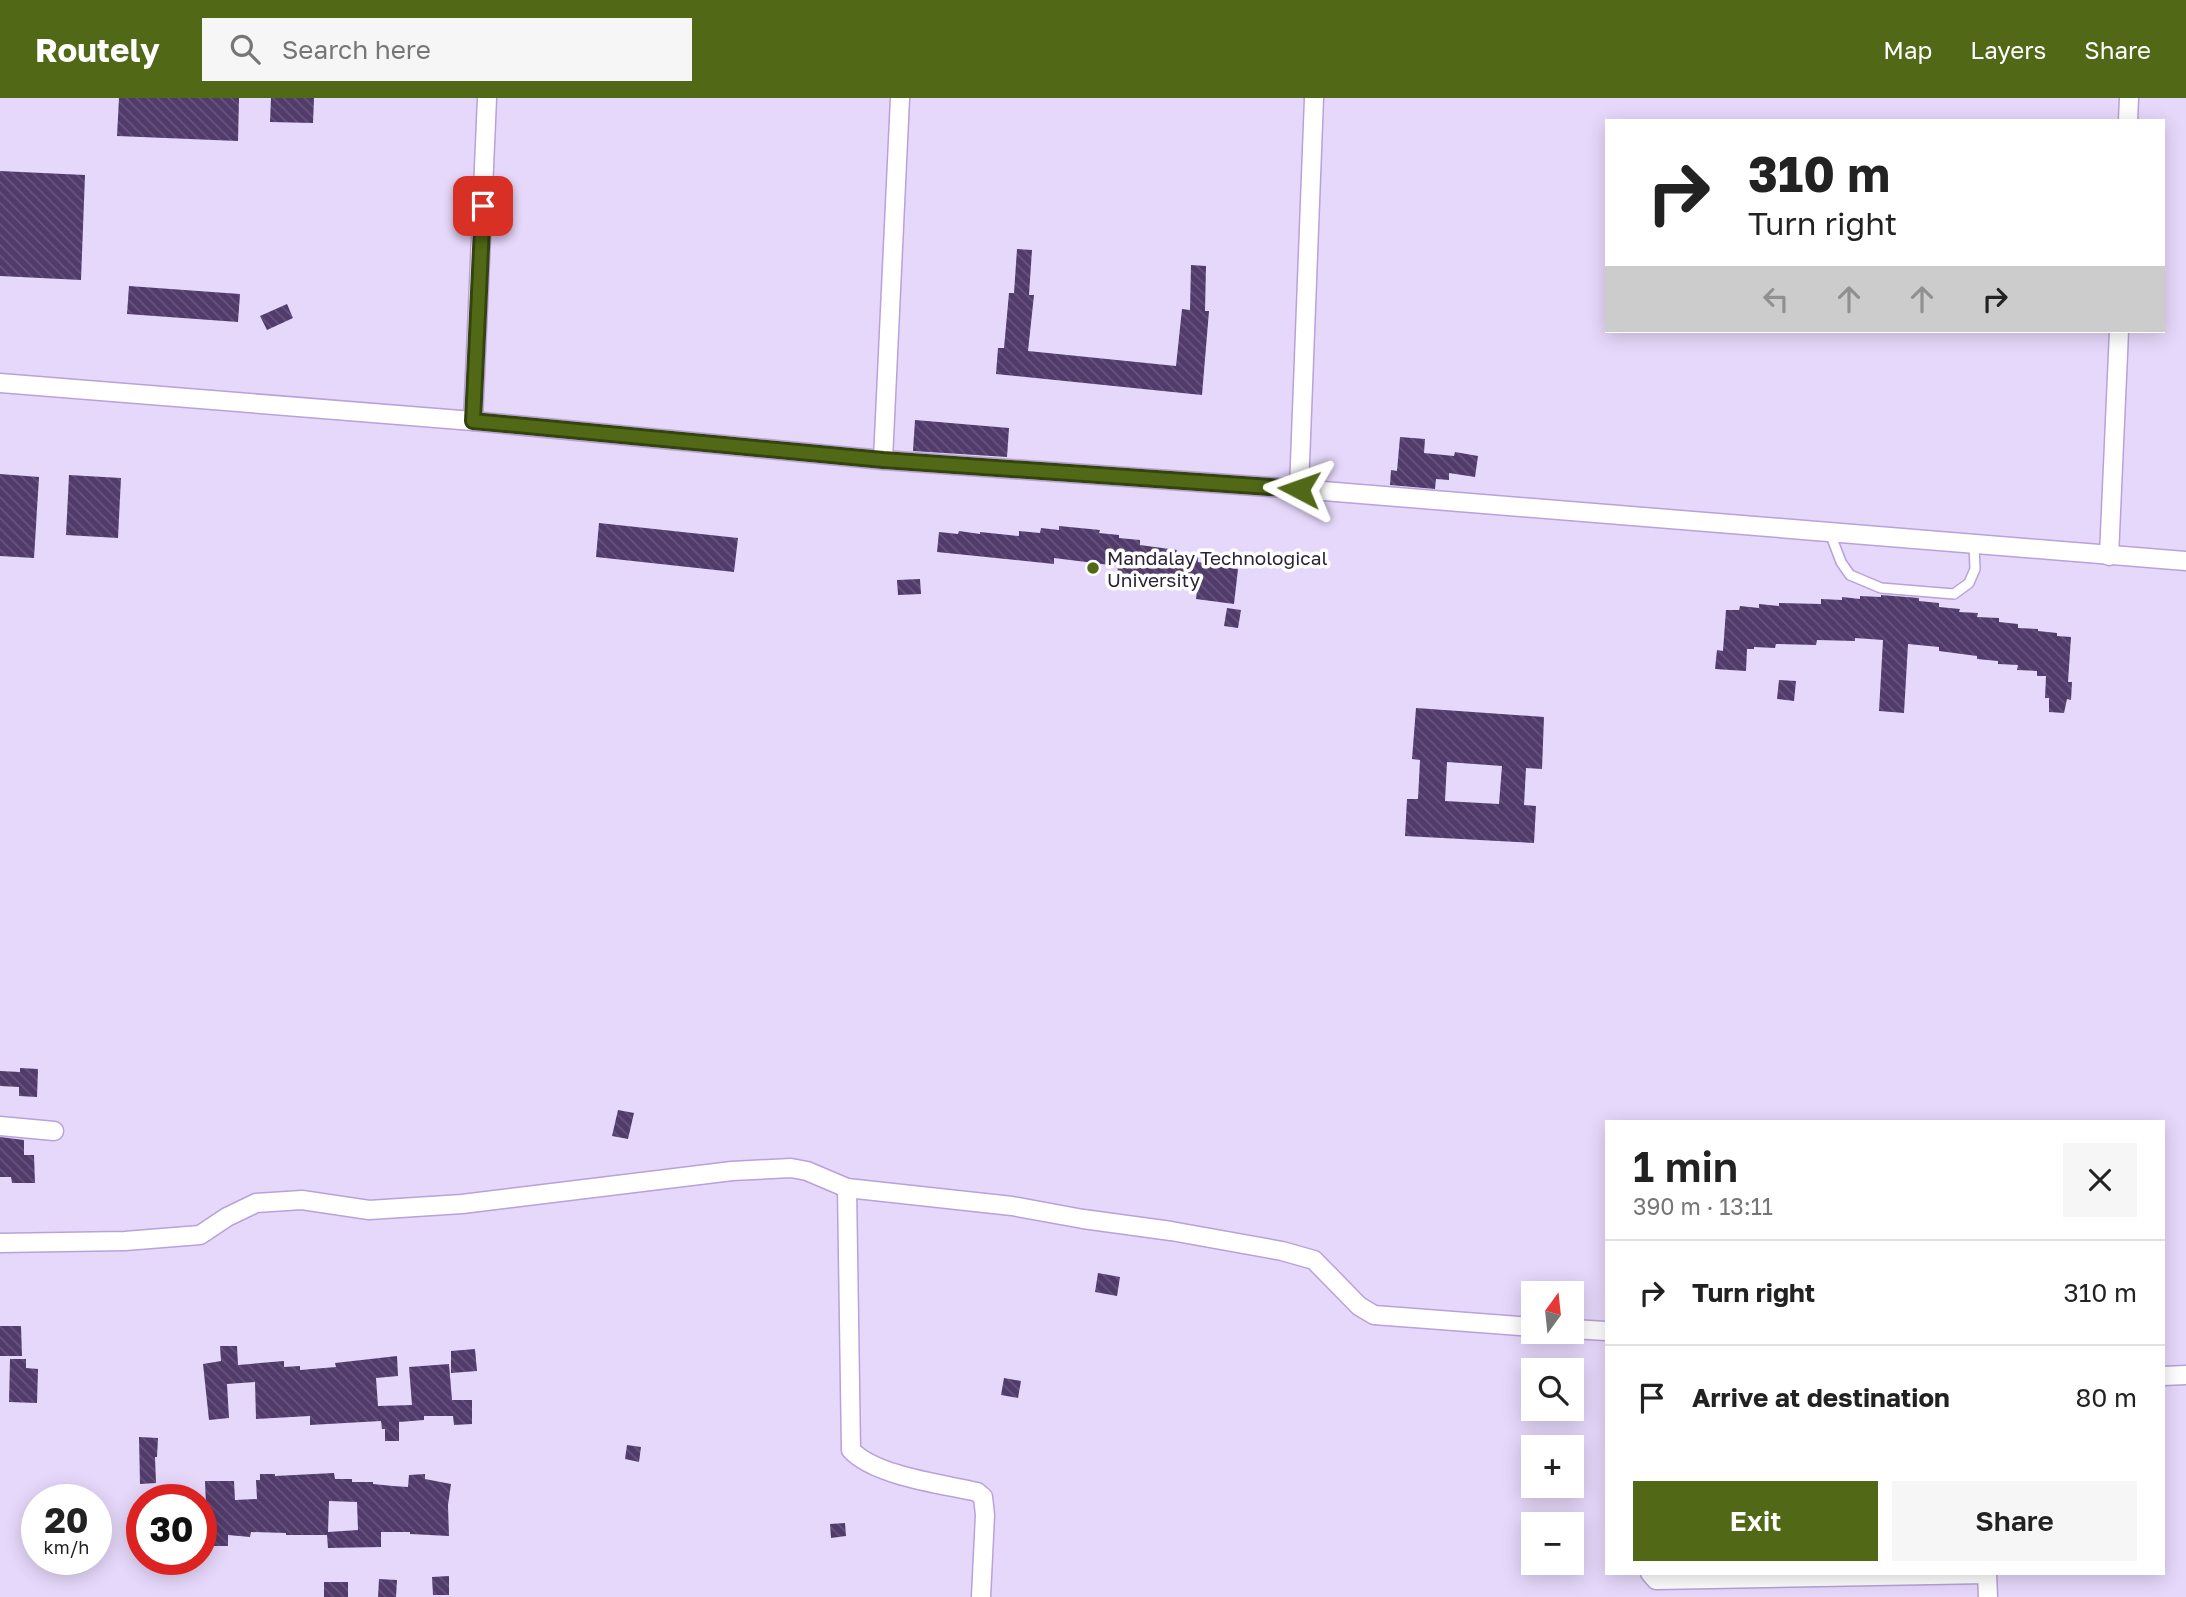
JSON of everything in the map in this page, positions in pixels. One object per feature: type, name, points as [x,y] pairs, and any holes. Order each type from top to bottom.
[{"type":"street","points":[[473,421],[488,98]]},
{"type":"street","points":[[883,460],[900,98]]},
{"type":"street","points":[[1299,489],[1314,98]]},
{"type":"street","points":[[2128,119],[2129,98]]},
{"type":"street","points":[[2109,556],[2119,333]]},
{"type":"street","points":[[0,383],[473,421],[883,460],[1299,489],[2186,561]]},
{"type":"street","points":[[0,1126],[54,1131]]},
{"type":"street","points":[[0,1243],[125,1241],[201,1235],[227,1217],[256,1203],[302,1200],[369,1210],[462,1204],[732,1171],[792,1168],[807,1171],[847,1188],[1012,1206],[1282,1251],[1314,1260],[1359,1306],[1374,1315],[1521,1326]]},
{"type":"street","points":[[847,1188],[851,1450],[859,1460],[883,1470],[977,1492],[983,1497],[985,1515],[981,1597]]},
{"type":"street","points":[[1584,1330],[1605,1331]]},
{"type":"street","points":[[2165,1376],[2186,1375]]},
{"type":"street","points":[[1652,1575],[1656,1580],[1932,1575]]},
{"type":"street","points":[[1987,1575],[1988,1597]]},
{"type":"lane","points":[[1830,533],[1841,562],[1850,575],[1881,589],[1954,594],[1969,583],[1975,569],[1974,545]]},
{"type":"building","points":[[119,98],[239,98],[238,141],[117,136]]},
{"type":"building","points":[[271,98],[314,98],[313,123],[270,122]]},
{"type":"building","points":[[0,171],[85,175],[81,280],[0,276]]},
{"type":"building","points":[[1017,249],[1032,250],[1029,295],[1034,295],[1028,351],[1176,366],[1182,309],[1190,310],[1191,265],[1206,266],[1205,311],[1209,311],[1202,395],[996,374],[998,348],[1004,348],[1009,293],[1014,293]]},
{"type":"building","points":[[129,286],[240,294],[238,322],[127,314]]},
{"type":"building","points":[[287,304],[293,318],[267,330],[260,316]]},
{"type":"building","points":[[915,420],[1009,428],[1007,457],[913,451]]},
{"type":"building","points":[[1400,437],[1425,439],[1424,453],[1454,456],[1455,452],[1478,456],[1475,477],[1449,473],[1449,480],[1436,479],[1435,489],[1390,485],[1391,470],[1397,471]]},
{"type":"building","points":[[0,474],[39,477],[34,558],[0,556]]},
{"type":"building","points":[[69,475],[121,478],[118,538],[66,535]]},
{"type":"building","points":[[599,523],[738,538],[734,572],[596,557]]},
{"type":"building","points":[[1059,526],[1100,530],[1099,533],[1140,540],[1140,545],[1198,555],[1198,562],[1238,569],[1234,604],[1196,599],[1197,591],[1176,589],[1177,582],[1117,575],[1118,566],[1054,558],[1054,564],[937,552],[939,532],[1019,536],[1019,531],[1040,533],[1041,528],[1059,530]]},
{"type":"building","points":[[920,579],[921,594],[898,595],[897,580]]},
{"type":"building","points":[[1860,596],[1919,598],[1919,601],[1939,603],[1939,607],[1978,613],[1977,617],[1999,618],[1999,622],[2018,624],[2018,628],[2038,629],[2057,633],[2057,636],[2071,637],[2068,682],[2072,682],[2071,700],[2067,699],[2064,713],[2049,712],[2049,698],[2045,698],[2046,676],[2037,676],[2037,671],[2017,670],[2018,665],[1998,664],[1998,661],[1977,659],[1977,656],[1939,651],[1939,647],[1908,644],[1904,713],[1879,711],[1883,640],[1817,640],[1816,645],[1776,644],[1775,648],[1754,647],[1747,649],[1746,671],[1715,669],[1717,650],[1723,651],[1726,610],[1739,610],[1740,606],[1759,608],[1759,604],[1821,604],[1821,599],[1860,599]]},
{"type":"building","points":[[1227,608],[1241,610],[1238,628],[1224,626]]},
{"type":"building","points":[[1779,680],[1796,681],[1794,701],[1777,699]]},
{"type":"building","points":[[1416,708],[1544,717],[1542,769],[1526,768],[1524,805],[1536,806],[1534,843],[1405,836],[1407,799],[1418,799],[1420,760],[1412,759]],"holes":[[[1447,762],[1502,766],[1499,804],[1445,801]]]},
{"type":"building","points":[[20,1068],[38,1069],[37,1097],[19,1096],[19,1087],[0,1086],[0,1071],[20,1072]]},
{"type":"building","points":[[618,1110],[634,1113],[628,1139],[612,1136]]},
{"type":"building","points":[[0,1137],[24,1140],[24,1155],[34,1155],[35,1183],[12,1183],[11,1177],[0,1177]]},
{"type":"building","points":[[1098,1273],[1120,1277],[1117,1296],[1095,1292]]},
{"type":"building","points":[[0,1326],[21,1326],[22,1356],[0,1356]]},
{"type":"building","points":[[220,1346],[237,1346],[238,1365],[284,1361],[284,1367],[300,1366],[300,1370],[336,1367],[335,1363],[397,1356],[398,1376],[376,1378],[378,1406],[412,1405],[409,1367],[449,1364],[452,1400],[472,1400],[472,1424],[454,1425],[453,1416],[424,1416],[424,1420],[399,1422],[399,1441],[385,1441],[385,1429],[382,1429],[381,1421],[310,1425],[310,1416],[256,1419],[255,1382],[227,1384],[229,1418],[209,1420],[203,1364],[221,1361]]},
{"type":"building","points":[[475,1349],[477,1371],[451,1373],[451,1351]]},
{"type":"building","points":[[10,1359],[26,1359],[26,1368],[38,1369],[37,1403],[9,1402]]},
{"type":"building","points":[[1004,1378],[1021,1381],[1018,1398],[1001,1395]]},
{"type":"building","points":[[139,1437],[158,1438],[155,1457],[156,1483],[140,1484]]},
{"type":"building","points":[[627,1445],[641,1447],[639,1462],[625,1459]]},
{"type":"building","points":[[334,1473],[335,1479],[408,1487],[409,1475],[425,1474],[425,1479],[451,1484],[448,1505],[449,1536],[381,1532],[381,1547],[328,1548],[327,1535],[251,1532],[250,1537],[228,1535],[228,1546],[217,1546],[217,1484],[205,1484],[205,1481],[234,1481],[235,1500],[257,1499],[256,1480],[260,1480],[260,1474]],"holes":[[[329,1501],[357,1502],[358,1530],[328,1532]]]},
{"type":"building","points":[[845,1523],[846,1536],[831,1538],[830,1524]]},
{"type":"building","points":[[449,1576],[449,1595],[433,1595],[432,1577]]},
{"type":"building","points":[[379,1579],[397,1580],[396,1597],[378,1597]]},
{"type":"building","points":[[324,1582],[348,1582],[348,1597],[324,1597]]},
{"type":"place","name":"Mandalay Technological University","points":[[1093,568]]},
{"type":"route","points":[[483,206],[473,421],[883,460],[1299,489]]}]
